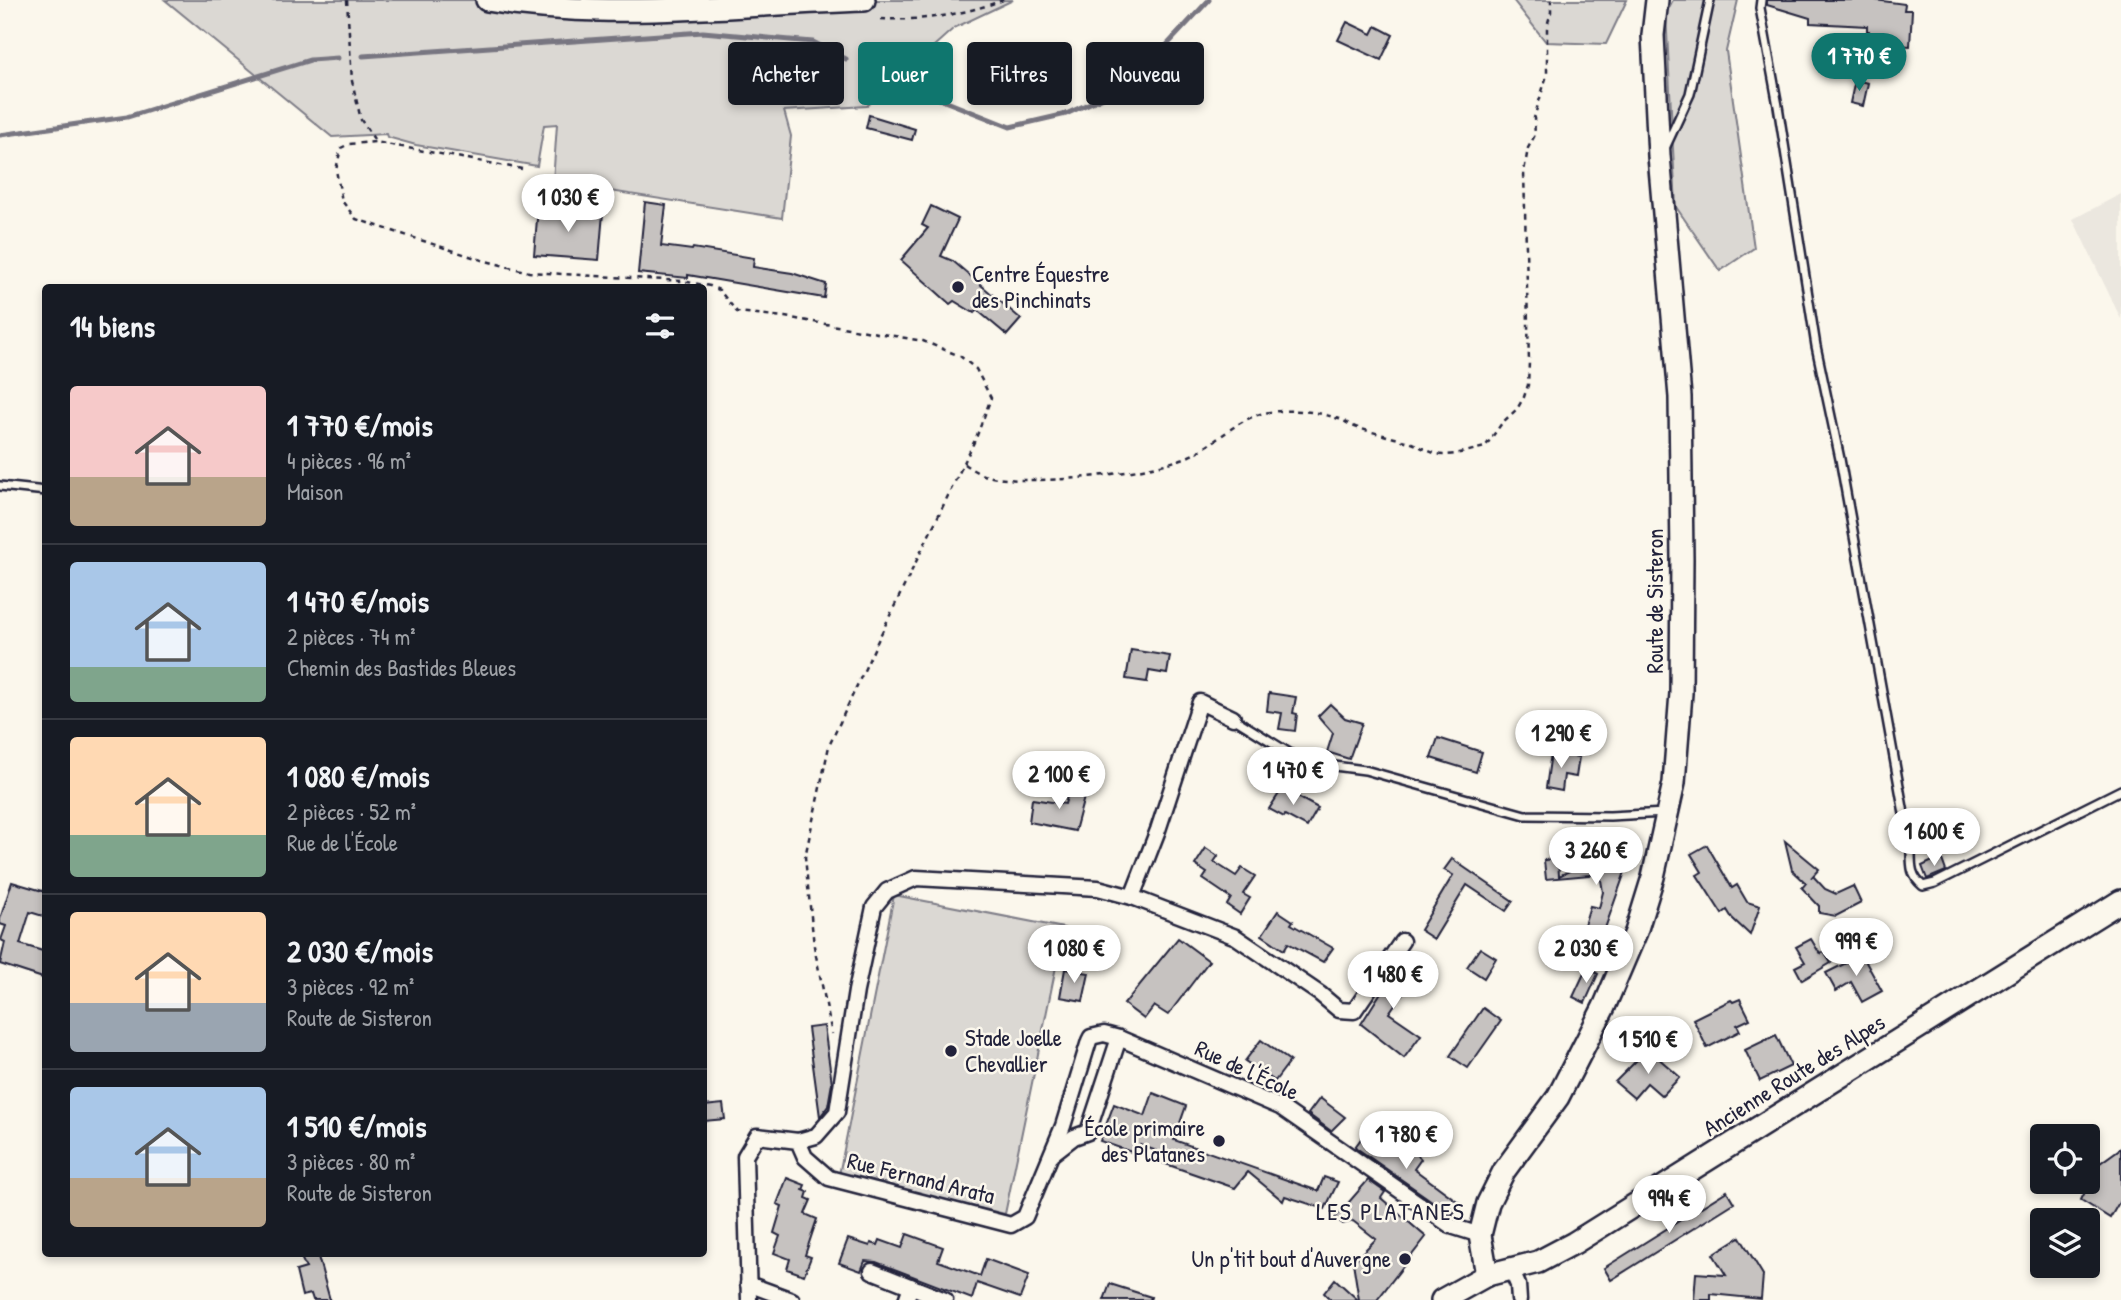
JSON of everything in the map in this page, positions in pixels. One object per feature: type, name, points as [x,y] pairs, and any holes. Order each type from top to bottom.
[{"type":"main road","points":[[487,0],[522,6],[639,12],[863,0]]},
{"type":"main road","name":"Route de Sisteron","points":[[1487,1275],[1480,1235],[1488,1202],[1504,1171],[1558,1097],[1604,1007],[1636,932],[1653,877],[1674,783],[1681,693],[1680,397],[1659,160],[1653,34],[1657,0]]},
{"type":"main road","name":"Ancienne Route des Alpes","points":[[1487,1275],[1538,1262],[1574,1243],[2121,901]]},
{"type":"main road","points":[[1442,1300],[1487,1275]]},
{"type":"street","points":[[1132,897],[1158,830],[1200,702],[1233,718]]},
{"type":"street","points":[[748,1300],[745,1156],[757,1136],[798,1141],[816,1136],[837,1112],[856,991],[874,907],[887,891],[916,878],[1098,888],[1132,897],[1236,937],[1339,1010],[1354,1011],[1402,942]]},
{"type":"street","name":"Rue de l'École","points":[[1091,1037],[1104,1034],[1119,1038],[1280,1107],[1451,1226],[1480,1235]]},
{"type":"street","name":"Rue Fernand Arata","points":[[798,1141],[805,1157],[829,1178],[1011,1225],[1025,1217],[1063,1126],[1091,1037]]},
{"type":"street","points":[[1049,1157],[1074,1137],[1088,1132],[1119,1038]]},
{"type":"street","points":[[1511,1269],[1518,1285],[1519,1300]]},
{"type":"street","points":[[872,1271],[908,1293],[945,1300]]},
{"type":"street","points":[[748,1284],[792,1300]]},
{"type":"lane","points":[[1659,160],[1690,94],[1710,0]]},
{"type":"lane","points":[[1761,0],[1760,8],[1816,346],[1840,459],[1915,880],[1923,886],[1935,883],[2121,790]]},
{"type":"lane","points":[[0,486],[42,491]]},
{"type":"lane","points":[[1233,718],[1304,762],[1365,770],[1525,815],[1620,816],[1667,813]]},
{"type":"path","points":[[347,0],[352,81],[361,120],[376,142]]},
{"type":"path","points":[[881,19],[916,20],[983,8],[1003,0]]},
{"type":"path","points":[[964,464],[989,476],[1021,479],[1117,473],[1163,465],[1188,456],[1251,416],[1292,411],[1317,413],[1339,419],[1356,427],[1423,447],[1434,454],[1447,455],[1485,447],[1502,423],[1517,409],[1528,385],[1530,362],[1524,172],[1528,148],[1535,135],[1534,118],[1547,75],[1547,26],[1551,0]]},
{"type":"path","points":[[522,169],[376,142],[349,144],[341,148],[337,170],[342,201],[356,219],[482,260],[529,272],[699,284]]},
{"type":"path","points":[[707,285],[719,290],[737,312],[785,317],[923,341],[960,356],[976,369],[991,398],[964,464],[829,746],[806,857],[814,946],[833,1041]]},
{"type":"shaded area","points":[[165,0],[1013,0],[954,28],[938,42],[858,42],[858,105],[867,106],[784,111],[791,136],[782,218],[553,182],[557,124],[544,125],[537,166],[416,145],[387,137],[386,134],[332,137]]},
{"type":"shaded area","points":[[1513,0],[1627,0],[1606,44],[1546,42]]},
{"type":"shaded area","points":[[1673,0],[1738,0],[1726,51],[1754,248],[1720,271],[1676,207],[1666,13]]},
{"type":"shaded area","points":[[2121,194],[2121,319],[2073,219]]},
{"type":"shaded area","name":"Stade Joelle Chevallier","points":[[894,895],[1064,928],[1005,1214],[839,1175]]},
{"type":"building","points":[[1767,0],[1875,0],[1905,4],[1904,10],[1912,10],[1910,46],[1868,43],[1867,26],[1810,23],[1810,18],[1767,5]]},
{"type":"building","points":[[1347,22],[1372,34],[1376,26],[1393,35],[1381,60],[1338,40]]},
{"type":"building","points":[[1855,80],[1868,83],[1863,106],[1850,103]]},
{"type":"building","points":[[869,115],[915,129],[912,140],[866,128]]},
{"type":"building","points":[[645,202],[666,205],[661,246],[693,248],[754,258],[753,267],[792,273],[826,284],[824,298],[688,275],[688,278],[638,273]]},
{"type":"building","name":"Centre Équestre des Pinchinats","points":[[931,206],[958,219],[941,256],[953,261],[1021,319],[1007,335],[977,310],[974,313],[954,301],[950,304],[901,260],[928,228],[922,225]]},
{"type":"building","points":[[538,207],[603,213],[599,260],[534,255]]},
{"type":"building","points":[[1131,650],[1170,656],[1167,674],[1149,671],[1147,682],[1126,679]]},
{"type":"building","points":[[1269,693],[1296,697],[1293,713],[1297,714],[1295,731],[1279,729],[1282,713],[1267,711]]},
{"type":"building","points":[[1330,704],[1345,718],[1362,723],[1349,759],[1327,752],[1333,733],[1318,716]]},
{"type":"building","points":[[1438,738],[1482,752],[1476,772],[1431,758]]},
{"type":"building","points":[[1551,753],[1579,757],[1576,777],[1564,775],[1562,791],[1546,788]]},
{"type":"building","points":[[1070,786],[1086,790],[1075,831],[1029,822],[1032,799],[1065,804]]},
{"type":"building","points":[[1284,786],[1318,808],[1307,827],[1269,809]]},
{"type":"building","points":[[1785,841],[1819,869],[1811,878],[1813,876],[1825,889],[1836,894],[1853,886],[1861,903],[1836,916],[1819,913],[1819,906],[1802,888],[1806,883],[1792,870]]},
{"type":"building","points":[[1707,845],[1732,888],[1737,885],[1747,902],[1760,906],[1750,935],[1727,910],[1722,914],[1697,875],[1702,872],[1691,854]]},
{"type":"building","points":[[1206,848],[1218,856],[1214,862],[1236,876],[1242,868],[1255,876],[1243,894],[1250,898],[1240,914],[1227,905],[1231,898],[1203,879],[1207,873],[1195,865]]},
{"type":"building","points":[[1628,857],[1629,862],[1625,864],[1626,869],[1603,934],[1583,928],[1590,906],[1599,908],[1603,892],[1600,874],[1546,879],[1544,860],[1558,859],[1559,876],[1592,860]]},
{"type":"building","points":[[1941,857],[1946,871],[1927,879],[1922,866]]},
{"type":"building","points":[[1452,859],[1513,901],[1506,911],[1467,885],[1434,939],[1420,930],[1453,875],[1444,870]]},
{"type":"building","points":[[12,882],[42,891],[42,916],[30,912],[20,944],[42,951],[42,978],[0,964],[5,942],[1,940],[6,926],[0,924]]},
{"type":"building","points":[[1278,911],[1293,921],[1291,924],[1333,948],[1323,962],[1288,943],[1284,950],[1262,935]]},
{"type":"building","points":[[1178,938],[1209,961],[1168,1015],[1154,1006],[1144,1019],[1124,1004]]},
{"type":"building","points":[[1811,939],[1820,954],[1824,952],[1831,963],[1802,980],[1795,967],[1805,962],[1796,947]]},
{"type":"building","points":[[1480,948],[1496,958],[1484,978],[1467,967]]},
{"type":"building","points":[[1862,955],[1882,991],[1862,1002],[1851,982],[1836,991],[1826,973]]},
{"type":"building","points":[[1404,956],[1420,968],[1389,1013],[1421,1035],[1404,1058],[1361,1024]]},
{"type":"building","points":[[1587,967],[1598,974],[1585,1003],[1573,997]]},
{"type":"building","points":[[1065,969],[1089,973],[1083,1001],[1060,997]]},
{"type":"building","points":[[1740,999],[1750,1019],[1737,1025],[1740,1031],[1707,1048],[1693,1019],[1731,1000],[1733,1002]]},
{"type":"building","points":[[1483,1008],[1501,1021],[1468,1068],[1450,1056]]},
{"type":"building","points":[[824,1026],[832,1083],[828,1106],[820,1117],[808,1028]]},
{"type":"building","points":[[1776,1035],[1791,1066],[1760,1081],[1745,1050]]},
{"type":"building","points":[[1261,1040],[1290,1061],[1275,1081],[1245,1061]]},
{"type":"building","points":[[1648,1049],[1680,1077],[1662,1096],[1647,1083],[1634,1098],[1615,1082]]},
{"type":"building","points":[[1153,1093],[1186,1106],[1174,1140],[1318,1191],[1324,1177],[1338,1182],[1325,1209],[1285,1196],[1283,1201],[1248,1172],[1235,1188],[1163,1163],[1165,1154],[1140,1145],[1137,1154],[1100,1141],[1114,1104],[1145,1116]]},
{"type":"building","points":[[1320,1098],[1345,1117],[1331,1131],[1308,1114]]},
{"type":"building","points":[[723,1104],[725,1119],[707,1121],[707,1106]]},
{"type":"building","points":[[1366,1132],[1405,1159],[1412,1148],[1421,1159],[1414,1169],[1461,1204],[1452,1215],[1355,1147]]},
{"type":"building","points":[[2121,1148],[2121,1199],[2110,1218],[2100,1212],[2100,1208],[2094,1208],[2081,1200],[2084,1194],[2100,1194],[2100,1163]]},
{"type":"building","points":[[787,1178],[805,1185],[803,1190],[808,1192],[806,1198],[811,1200],[805,1214],[817,1219],[805,1255],[811,1257],[804,1275],[787,1269],[790,1259],[774,1253],[780,1236],[774,1233],[782,1206],[777,1204]]},
{"type":"building","points":[[1368,1180],[1385,1192],[1381,1198],[1426,1237],[1377,1300],[1359,1300],[1353,1262],[1376,1239],[1353,1221],[1343,1224],[1335,1218]]},
{"type":"building","points":[[1727,1191],[1734,1203],[1611,1280],[1604,1268]]},
{"type":"building","points":[[907,1234],[943,1247],[938,1261],[980,1276],[986,1259],[1029,1275],[1020,1298],[977,1283],[972,1299],[876,1262],[865,1261],[861,1271],[839,1263],[848,1239],[870,1246],[871,1243],[878,1245],[880,1240],[902,1248]]},
{"type":"building","points":[[1740,1237],[1763,1275],[1761,1299],[1711,1294],[1711,1300],[1694,1300],[1696,1273],[1726,1275],[1713,1254]]},
{"type":"building","points":[[301,1257],[318,1257],[330,1300],[313,1300],[311,1294],[302,1296],[296,1271],[306,1268]]},
{"type":"building","points":[[1335,1279],[1358,1300],[1331,1300],[1324,1293]]},
{"type":"building","points":[[1110,1284],[1151,1297],[1150,1300],[1104,1300]]},
{"type":"waterway","points":[[953,104],[1010,127],[1066,114],[1110,94],[1151,62],[1209,0]]},
{"type":"waterway","points":[[363,56],[703,32],[813,42],[846,59]]},
{"type":"waterway","points":[[0,135],[127,117],[310,60],[338,58]]},
{"type":"place","name":"Centre Équestre des Pinchinats","points":[[958,287]]},
{"type":"place","name":"Stade Joelle Chevallier","points":[[951,1051]]},
{"type":"place","name":"École primaire des Platanes","points":[[1219,1141]]},
{"type":"place","name":"Un p'tit bout d'Auvergne","points":[[1405,1259]]},
{"type":"district","name":"LES PLATANES","points":[[1391,1212]]}]
